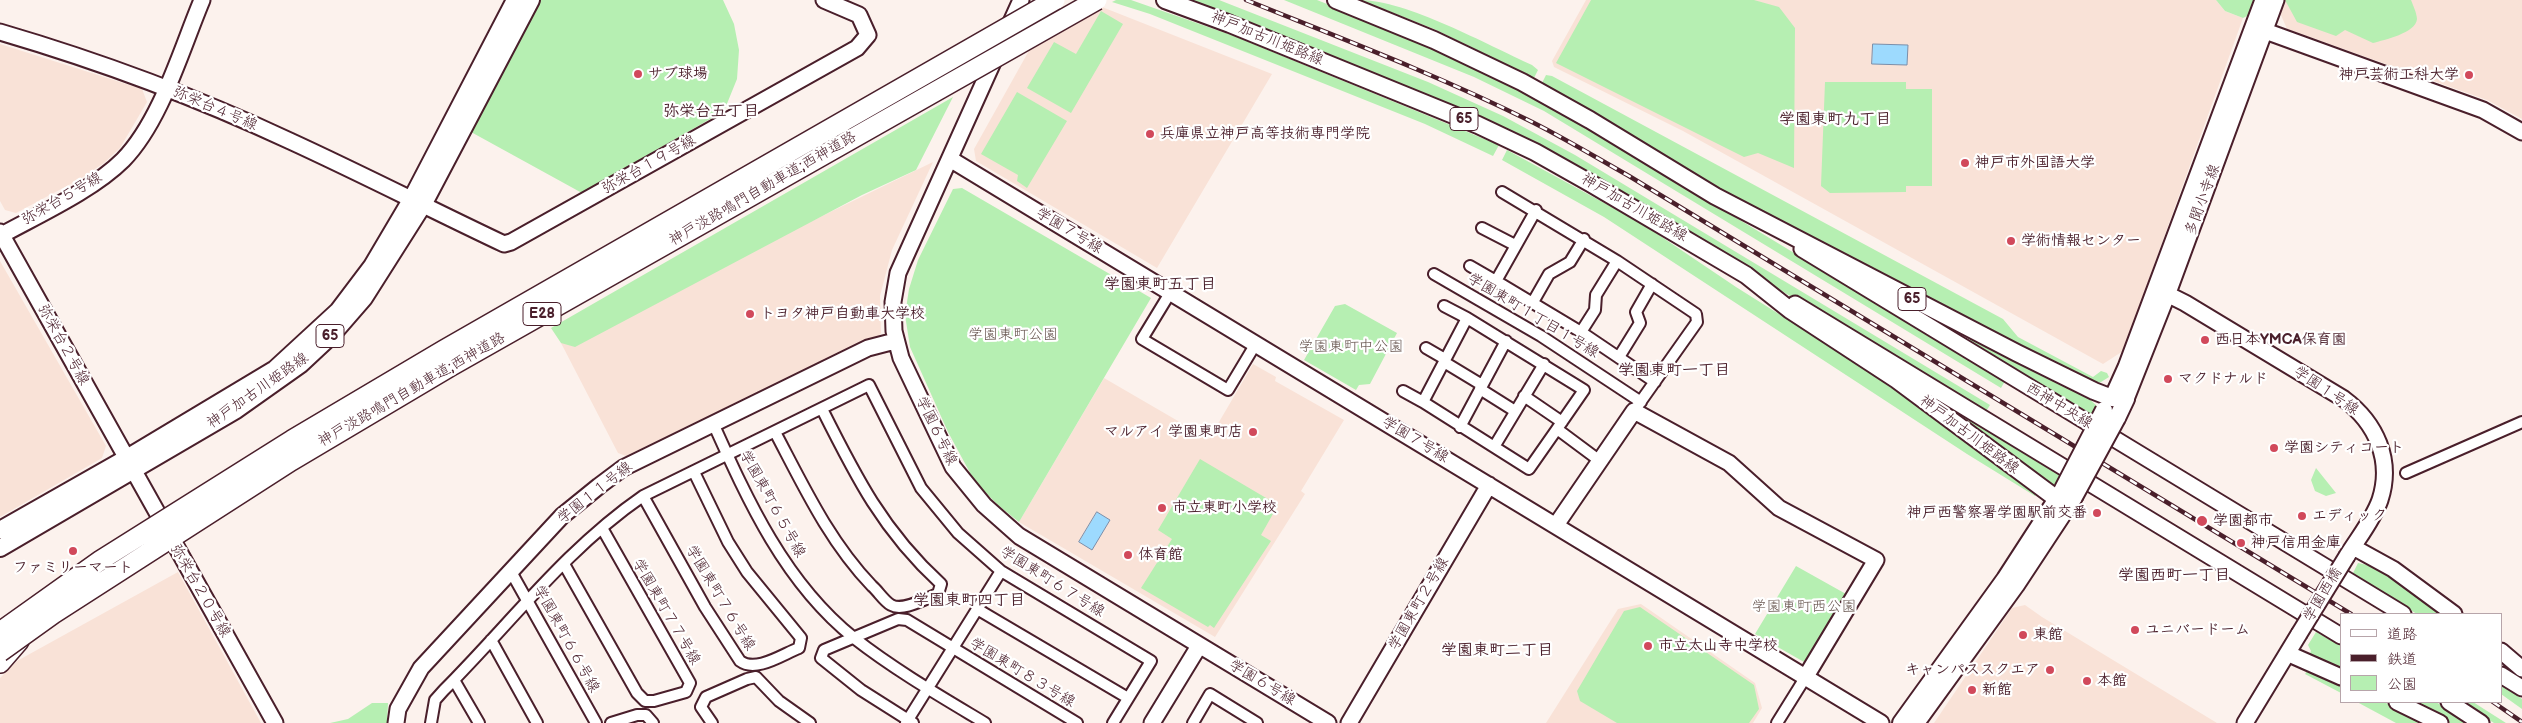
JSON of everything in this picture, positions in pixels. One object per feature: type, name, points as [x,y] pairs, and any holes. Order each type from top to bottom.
[{"type":"highway","name":"神戸淡路鳴門自動車道;西神道路","points":[[0,632],[43,600],[259,461],[385,385],[1055,0]]},
{"type":"highway","name":"神戸淡路鳴門自動車道;西神道路","points":[[0,652],[26,632],[290,461],[451,366],[1097,0]]},
{"type":"highway","points":[[0,621],[43,600]]},
{"type":"highway","points":[[0,663],[26,632]]},
{"type":"main road","name":"神戸加古川姫路線","points":[[1165,0],[1230,24],[1478,125],[1535,152],[1590,182],[1746,275],[1790,310],[1897,380],[2065,495]]},
{"type":"main road","name":"65","points":[[1336,0],[1434,40],[1522,82],[1590,120],[1715,196],[2115,406]]},
{"type":"main road","name":"神戸加古川姫路線","points":[[0,548],[275,369],[338,311],[417,203],[520,2]]},
{"type":"main road","points":[[1916,723],[2016,585],[2115,406]]},
{"type":"main road","name":"神戸加古川姫路線","points":[[0,530],[129,465]]},
{"type":"main road","points":[[1901,723],[2065,495]]},
{"type":"street","name":"弥栄台５号線","points":[[1,234],[83,190],[123,160],[139,141],[166,88],[202,0]]},
{"type":"street","name":"弥栄台１９号線","points":[[417,203],[504,244],[511,242],[856,48],[868,35],[860,15],[824,0]]},
{"type":"street","name":"学園６号線","points":[[1021,0],[898,273],[893,302],[895,341],[901,358],[953,468],[984,505],[1019,536],[1328,723]]},
{"type":"street","name":"多聞小寺線","points":[[2259,28],[2263,0]]},
{"type":"street","name":"多聞小寺線","points":[[2115,406],[2126,367],[2162,291],[2259,28],[2276,0]]},
{"type":"street","points":[[2259,28],[2483,110],[2522,132]]},
{"type":"street","name":"弥栄台４号線","points":[[0,32],[53,48],[166,88],[288,140],[417,203]]},
{"type":"street","name":"学園７号線","points":[[950,159],[1881,723]]},
{"type":"street","points":[[1502,192],[1584,239],[1696,314],[1697,322],[1556,525]]},
{"type":"street","name":"西神中央線","points":[[1715,196],[2401,613]]},
{"type":"street","points":[[1496,281],[1536,210]]},
{"type":"street","points":[[1482,228],[1515,246]]},
{"type":"street","name":"弥栄台２号線","points":[[1,234],[129,465]]},
{"type":"street","points":[[1533,302],[1549,274],[1570,262],[1584,239]]},
{"type":"street","points":[[1581,332],[1595,310],[1596,295],[1618,261]]},
{"type":"street","points":[[1470,266],[1581,332],[1655,382]]},
{"type":"street","name":"学園東町１丁目１号線","points":[[1434,274],[1541,336],[1638,407]]},
{"type":"street","points":[[1746,275],[2340,635]]},
{"type":"street","points":[[1619,357],[1640,323],[1636,312],[1652,284]]},
{"type":"street","name":"学園１号線","points":[[2162,291],[2344,399],[2366,418],[2382,451],[2384,482],[2375,511],[2350,551]]},
{"type":"street","points":[[1170,293],[1142,340],[1228,390],[1255,345]]},
{"type":"street","points":[[1403,391],[1529,469],[1584,390],[1506,340],[1444,306]]},
{"type":"street","points":[[1423,402],[1467,318]]},
{"type":"street","points":[[1460,427],[1506,340]]},
{"type":"street","name":"学園１１号線","points":[[396,723],[398,708],[421,668],[562,516],[622,468],[868,348],[895,341]]},
{"type":"street","points":[[1426,348],[1515,411]]},
{"type":"street","points":[[1494,447],[1544,364]]},
{"type":"street","name":"学園東町６７号線","points":[[431,723],[436,700],[527,600],[618,514],[643,496],[728,456],[869,384],[922,488],[958,533],[1001,571],[1151,661],[1113,723]]},
{"type":"street","points":[[1524,396],[1600,461]]},
{"type":"street","points":[[1638,407],[1730,463],[1779,508],[1876,560],[1777,723]]},
{"type":"street","points":[[775,432],[827,529],[854,567],[891,605],[902,607],[938,594],[941,584],[914,558],[876,510],[822,409]]},
{"type":"street","points":[[2406,473],[2522,422]]},
{"type":"street","name":"学園東町６５号線","points":[[713,423],[772,543],[794,575],[824,610],[853,637],[927,688],[985,723]]},
{"type":"street","name":"弥栄台２０号線","points":[[129,465],[275,723]]},
{"type":"street","name":"学園東町７６号線","points":[[643,496],[705,607],[740,661],[746,666],[755,666],[799,648],[800,638],[768,600],[728,542],[694,472]]},
{"type":"street","name":"学園東町２号線","points":[[1349,723],[1489,485]]},
{"type":"street","name":"学園東町７７号線","points":[[564,564],[637,693],[645,701],[654,701],[686,692],[690,683],[602,528]]},
{"type":"street","points":[[2350,551],[2393,569],[2453,613]]},
{"type":"street","name":"学園西橋","points":[[2288,654],[2350,551]]},
{"type":"street","name":"学園東町６６号線","points":[[510,570],[596,723]]},
{"type":"street","points":[[909,722],[927,688],[1001,571]]},
{"type":"street","points":[[976,609],[1128,698]]},
{"type":"street","name":"学園東町８３号線","points":[[909,722],[861,690],[821,658],[824,650],[898,619],[907,620],[1077,723]]},
{"type":"street","points":[[491,640],[537,723]]},
{"type":"street","points":[[1152,723],[1199,646]]},
{"type":"street","points":[[2502,652],[2522,669]]},
{"type":"street","points":[[2246,723],[2288,654],[2340,678]]},
{"type":"street","points":[[2502,676],[2522,688]]},
{"type":"street","points":[[712,723],[701,707],[706,697],[746,679],[756,677],[779,701],[810,723]]},
{"type":"street","points":[[454,680],[479,723]]},
{"type":"street","points":[[1193,723],[1210,694],[1257,723]]},
{"type":"street","points":[[2399,703],[2440,723]]},
{"type":"street","points":[[2451,703],[2481,723]]},
{"type":"street","points":[[611,723],[637,715],[646,716],[653,723]]},
{"type":"shaded area","name":"神戸市外国語大学","points":[[1586,0],[2216,0],[2225,11],[2243,18],[2123,351],[2103,364],[1683,131],[1554,67],[1552,61]]},
{"type":"shaded area","name":"神戸芸術工科大学","points":[[2280,0],[2522,0],[2522,119],[2487,100],[2287,29],[2277,6]]},
{"type":"shaded area","name":"兵庫県立神戸高等技術専門学院","points":[[1102,7],[1272,74],[1157,268],[976,161],[974,149],[1031,47]]},
{"type":"shaded area","points":[[0,44],[142,89],[147,102],[120,148],[104,163],[80,179],[16,213],[5,210],[0,201]]},
{"type":"shaded area","name":"トヨタ神戸自動車大学校","points":[[933,162],[892,250],[880,296],[881,333],[878,338],[770,386],[626,456],[618,453],[561,343]]},
{"type":"shaded area","points":[[0,261],[106,446],[102,458],[0,517]]},
{"type":"shaded area","name":"市立東町小学校","points":[[1253,364],[1276,377],[1275,381],[1344,420],[1301,491],[1305,494],[1215,637],[1019,522],[1104,378],[1209,439]]},
{"type":"shaded area","points":[[178,572],[261,723],[0,723],[0,678],[17,661]]},
{"type":"shaded area","name":"市立太山寺中学校","points":[[1641,604],[1755,683],[1762,708],[1753,723],[1546,723],[1618,609]]},
{"type":"shaded area","name":"キャンパススクエア","points":[[2025,605],[2217,723],[1934,723],[2012,608]]},
{"type":"green space","name":"サブ球場","points":[[539,0],[723,0],[734,24],[739,50],[737,79],[724,111],[582,193],[471,132]]},
{"type":"green space","points":[[1116,0],[1131,0],[1234,36],[1499,145],[1493,156],[1425,124],[1150,14],[1112,2]]},
{"type":"green space","points":[[1189,0],[1219,0],[1428,82],[1503,116],[1575,155],[1990,405],[1985,413],[1570,164],[1421,95]]},
{"type":"green space","points":[[1284,0],[1317,0],[1436,48],[1552,106],[2005,381],[2001,388],[1544,111],[1474,77]]},
{"type":"green space","points":[[1360,0],[1400,7],[1423,15],[1493,46],[1532,65],[1538,70],[1534,78],[1434,29]]},
{"type":"green space","points":[[1591,0],[1754,0],[1779,7],[1795,28],[1794,168],[1758,153],[1744,157],[1556,63]]},
{"type":"green space","points":[[2216,0],[2256,0],[2251,14],[2243,18],[2225,11]]},
{"type":"green space","points":[[2285,0],[2411,0],[2417,19],[2415,24],[2406,32],[2373,43],[2345,30],[2336,36],[2297,22]]},
{"type":"green space","points":[[1101,11],[1123,24],[1071,113],[1027,88],[1054,42],[1076,54]]},
{"type":"green space","points":[[1546,75],[1552,76],[2003,319],[2018,337],[2093,377],[2101,371],[2107,373],[2109,377],[2101,382],[2091,384],[1775,222],[1542,83]]},
{"type":"green space","points":[[1825,82],[1906,82],[1906,89],[1932,89],[1932,186],[1906,186],[1906,192],[1830,193],[1821,186]]},
{"type":"green space","points":[[1017,92],[1067,121],[1027,188],[1017,181],[1018,175],[981,154]]},
{"type":"green space","points":[[953,97],[916,170],[862,195],[575,347],[561,343],[551,328]]},
{"type":"green space","points":[[1507,150],[1641,223],[1736,287],[1860,365],[2038,492],[2035,496],[1967,454],[1604,217],[1502,160]]},
{"type":"green space","name":"学園東町公園","points":[[962,188],[1151,298],[1019,522],[999,506],[975,482],[948,432],[910,347],[905,315],[909,289],[918,260],[953,189]]},
{"type":"green space","name":"学園東町中公園","points":[[1345,304],[1397,333],[1370,384],[1359,385],[1356,390],[1304,360],[1335,306]]},
{"type":"green space","points":[[1977,339],[2083,393],[2097,406],[2090,418],[1966,340]]},
{"type":"green space","points":[[1928,395],[2060,474],[2055,485],[2046,482]]},
{"type":"green space","points":[[1200,459],[1278,505],[1261,535],[1271,541],[1214,628],[1210,625],[1208,627],[1141,588],[1172,539],[1158,530]]},
{"type":"green space","points":[[2316,468],[2336,493],[2326,496],[2315,491],[2311,480]]},
{"type":"green space","points":[[2358,563],[2370,566],[2393,577],[2444,613],[2415,613],[2352,575]]},
{"type":"green space","name":"学園東町西公園","points":[[1796,566],[1846,594],[1804,662],[1755,634]]},
{"type":"green space","name":"市立太山寺中学校","points":[[1640,607],[1754,685],[1759,709],[1749,723],[1617,723],[1580,701],[1577,691],[1624,611]]},
{"type":"green space","points":[[2316,632],[2340,645],[2340,671],[2308,657],[2311,651],[2308,645]]},
{"type":"green space","points":[[2307,671],[2340,687],[2340,692],[2305,674]]},
{"type":"green space","points":[[2502,684],[2522,699],[2522,709],[2502,695]]},
{"type":"green space","points":[[372,703],[388,703],[387,723],[330,723],[348,719]]},
{"type":"green space","points":[[2359,703],[2386,703],[2426,723],[2396,723]]},
{"type":"green space","points":[[2411,703],[2438,703],[2469,723],[2450,723]]},
{"type":"green space","points":[[2462,703],[2475,703],[2506,723],[2494,723]]},
{"type":"water","points":[[1873,44],[1908,45],[1907,65],[1872,64]]},
{"type":"water","points":[[1097,512],[1110,520],[1092,550],[1079,542]]},
{"type":"railway","points":[[1246,0],[1457,87],[1565,139],[2349,613]]},
{"type":"railway","points":[[2494,703],[2522,722]]},
{"type":"place","name":"サブ球場","points":[[638,74]]},
{"type":"place","name":"神戸芸術工科大学","points":[[2469,75]]},
{"type":"place","name":"兵庫県立神戸高等技術専門学院","points":[[1150,134]]},
{"type":"place","name":"神戸市外国語大学","points":[[1965,163]]},
{"type":"place","name":"学術情報センター","points":[[2011,241]]},
{"type":"place","name":"トヨタ神戸自動車大学校","points":[[750,314]]},
{"type":"place","name":"西日本YMCA保育園","points":[[2205,340]]},
{"type":"place","name":"マクドナルド","points":[[2168,379]]},
{"type":"place","name":"マルアイ 学園東町店","points":[[1253,432]]},
{"type":"place","name":"学園シティコート","points":[[2274,448]]},
{"type":"place","name":"市立東町小学校","points":[[1162,508]]},
{"type":"place","name":"神戸西警察署学園駅前交番","points":[[2097,513]]},
{"type":"place","name":"エディック","points":[[2302,516]]},
{"type":"place","name":"学園都市","points":[[2202,521]]},
{"type":"place","name":"神戸信用金庫","points":[[2241,543]]},
{"type":"place","name":"ファミリーマート","points":[[73,551]]},
{"type":"place","name":"体育館","points":[[1128,555]]},
{"type":"place","name":"ユニバードーム","points":[[2135,630]]},
{"type":"place","name":"東館","points":[[2023,635]]},
{"type":"place","name":"市立太山寺中学校","points":[[1648,646]]},
{"type":"place","name":"キャンパススクエア","points":[[2050,670]]},
{"type":"place","name":"本館","points":[[2087,681]]},
{"type":"place","name":"新館","points":[[1972,690]]},
{"type":"district","name":"弥栄台五丁目","points":[[711,112]]},
{"type":"district","name":"学園東町九丁目","points":[[1835,120]]},
{"type":"district","name":"学園東町五丁目","points":[[1160,285]]},
{"type":"district","name":"学園東町一丁目","points":[[1674,371]]},
{"type":"district","name":"学園西町一丁目","points":[[2174,576]]},
{"type":"district","name":"学園東町四丁目","points":[[969,601]]},
{"type":"district","name":"学園東町二丁目","points":[[1497,651]]}]
